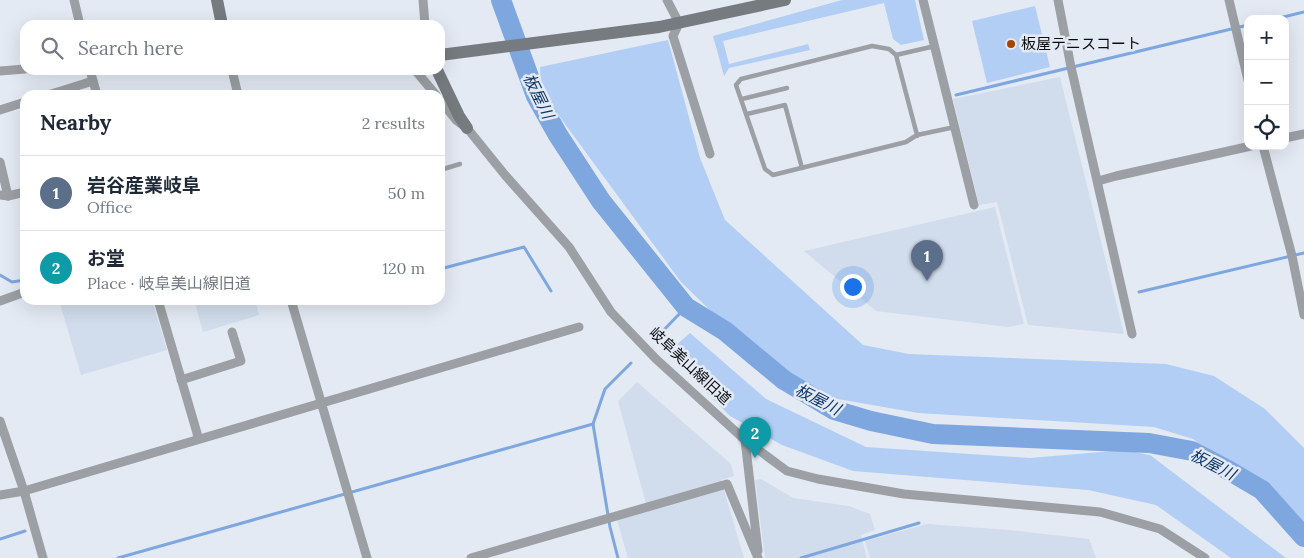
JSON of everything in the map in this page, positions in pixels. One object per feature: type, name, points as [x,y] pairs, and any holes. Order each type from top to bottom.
[{"type":"street","points":[[74,0],[79,20]]},
{"type":"street","points":[[217,0],[221,20]]},
{"type":"street","points":[[423,0],[425,20]]},
{"type":"street","points":[[667,0],[679,23],[674,36],[710,154]]},
{"type":"street","points":[[445,55],[659,28],[785,0]]},
{"type":"street","points":[[923,0],[974,204]]},
{"type":"street","points":[[1058,0],[1071,67],[1132,334]]},
{"type":"street","points":[[1229,0],[1244,63]]},
{"type":"street","points":[[0,71],[20,69]]},
{"type":"street","points":[[91,75],[96,90]]},
{"type":"street","points":[[233,75],[237,90]]},
{"type":"street","points":[[419,75],[432,90]]},
{"type":"street","name":"岐阜美山線旧道","points":[[439,75],[459,116],[467,128],[569,247],[611,312],[656,359],[745,440],[787,471],[818,479],[904,494],[1100,512],[1160,529],[1205,558]]},
{"type":"street","points":[[64,90],[93,81]]},
{"type":"street","points":[[0,110],[20,104]]},
{"type":"street","points":[[445,106],[456,120],[467,128]]},
{"type":"street","points":[[1289,137],[1304,134]]},
{"type":"street","points":[[1098,181],[1244,148]]},
{"type":"street","points":[[1264,150],[1292,256],[1304,315]]},
{"type":"street","points":[[0,162],[4,196],[20,193]]},
{"type":"street","points":[[0,301],[20,294]]},
{"type":"street","points":[[159,305],[198,439]]},
{"type":"street","points":[[292,305],[367,558]]},
{"type":"street","points":[[0,496],[24,491],[578,327]]},
{"type":"street","points":[[181,380],[241,361],[232,332]]},
{"type":"street","points":[[0,421],[44,558]]},
{"type":"street","points":[[745,440],[759,558]]},
{"type":"street","points":[[471,558],[727,484],[759,558]]},
{"type":"lane","points":[[917,135],[896,55],[889,49],[872,46],[741,79],[736,85],[765,169],[773,175],[906,142],[917,135],[955,127]]},
{"type":"lane","points":[[896,55],[935,46]]},
{"type":"lane","points":[[742,99],[787,88]]},
{"type":"lane","points":[[747,114],[785,106],[802,168]]},
{"type":"lane","points":[[445,168],[460,164]]},
{"type":"shaded area","points":[[842,0],[915,0],[924,40],[901,45],[893,39],[884,3],[723,41],[729,64],[808,44],[810,50],[729,68],[724,76],[713,36]]},
{"type":"shaded area","name":"板屋テニスコート","points":[[1035,6],[1050,67],[987,83],[972,21]]},
{"type":"shaded area","points":[[668,40],[700,158],[725,220],[863,345],[909,354],[1166,364],[1214,376],[1265,409],[1304,448],[1304,523],[1282,503],[1193,439],[1154,427],[918,413],[832,398],[791,376],[714,314],[681,282],[554,109],[541,86],[540,67]]},
{"type":"shaded area","points":[[1060,77],[1124,334],[1028,325],[997,202],[979,205],[953,99]]},
{"type":"shaded area","points":[[995,207],[1024,324],[1008,327],[876,311],[804,251]]},
{"type":"shaded area","points":[[60,305],[154,305],[167,350],[81,375]]},
{"type":"shaded area","points":[[195,305],[256,305],[259,315],[203,332]]},
{"type":"shaded area","points":[[690,333],[766,399],[866,447],[1030,458],[1124,450],[1150,455],[1286,558],[1231,558],[1156,505],[1088,490],[853,471],[782,445],[730,416],[667,353]]},
{"type":"shaded area","points":[[637,382],[731,464],[734,476],[721,480],[744,558],[628,558],[617,520],[648,511],[618,401]]},
{"type":"shaded area","points":[[761,479],[793,498],[849,506],[870,514],[875,530],[861,535],[867,558],[765,558],[755,480]]},
{"type":"shaded area","points":[[927,524],[1009,530],[1089,539],[1096,558],[870,558],[865,541]]},
{"type":"waterway","name":"板屋川","points":[[501,0],[536,96],[558,135],[601,201],[686,307],[725,331],[784,380],[834,410],[871,421],[933,434],[1149,443],[1192,451],[1262,490],[1304,537]]},
{"type":"waterway","points":[[1289,16],[1304,12]]},
{"type":"waterway","points":[[956,95],[1244,26]]},
{"type":"waterway","points":[[445,268],[524,247],[551,291]]},
{"type":"waterway","points":[[1139,292],[1304,253]]},
{"type":"waterway","points":[[0,275],[12,282],[20,281]]},
{"type":"waterway","points":[[657,337],[686,307]]},
{"type":"waterway","points":[[618,558],[610,527],[593,424],[605,389],[631,363]]},
{"type":"waterway","points":[[118,558],[593,424]]},
{"type":"waterway","points":[[801,558],[919,523]]},
{"type":"waterway","points":[[0,539],[25,531]]},
{"type":"place","name":"板屋テニスコート","points":[[1011,44]]},
{"type":"place","name":"岩谷産業岐阜","points":[[927,281]]},
{"type":"place","name":"お堂","points":[[755,458]]}]
